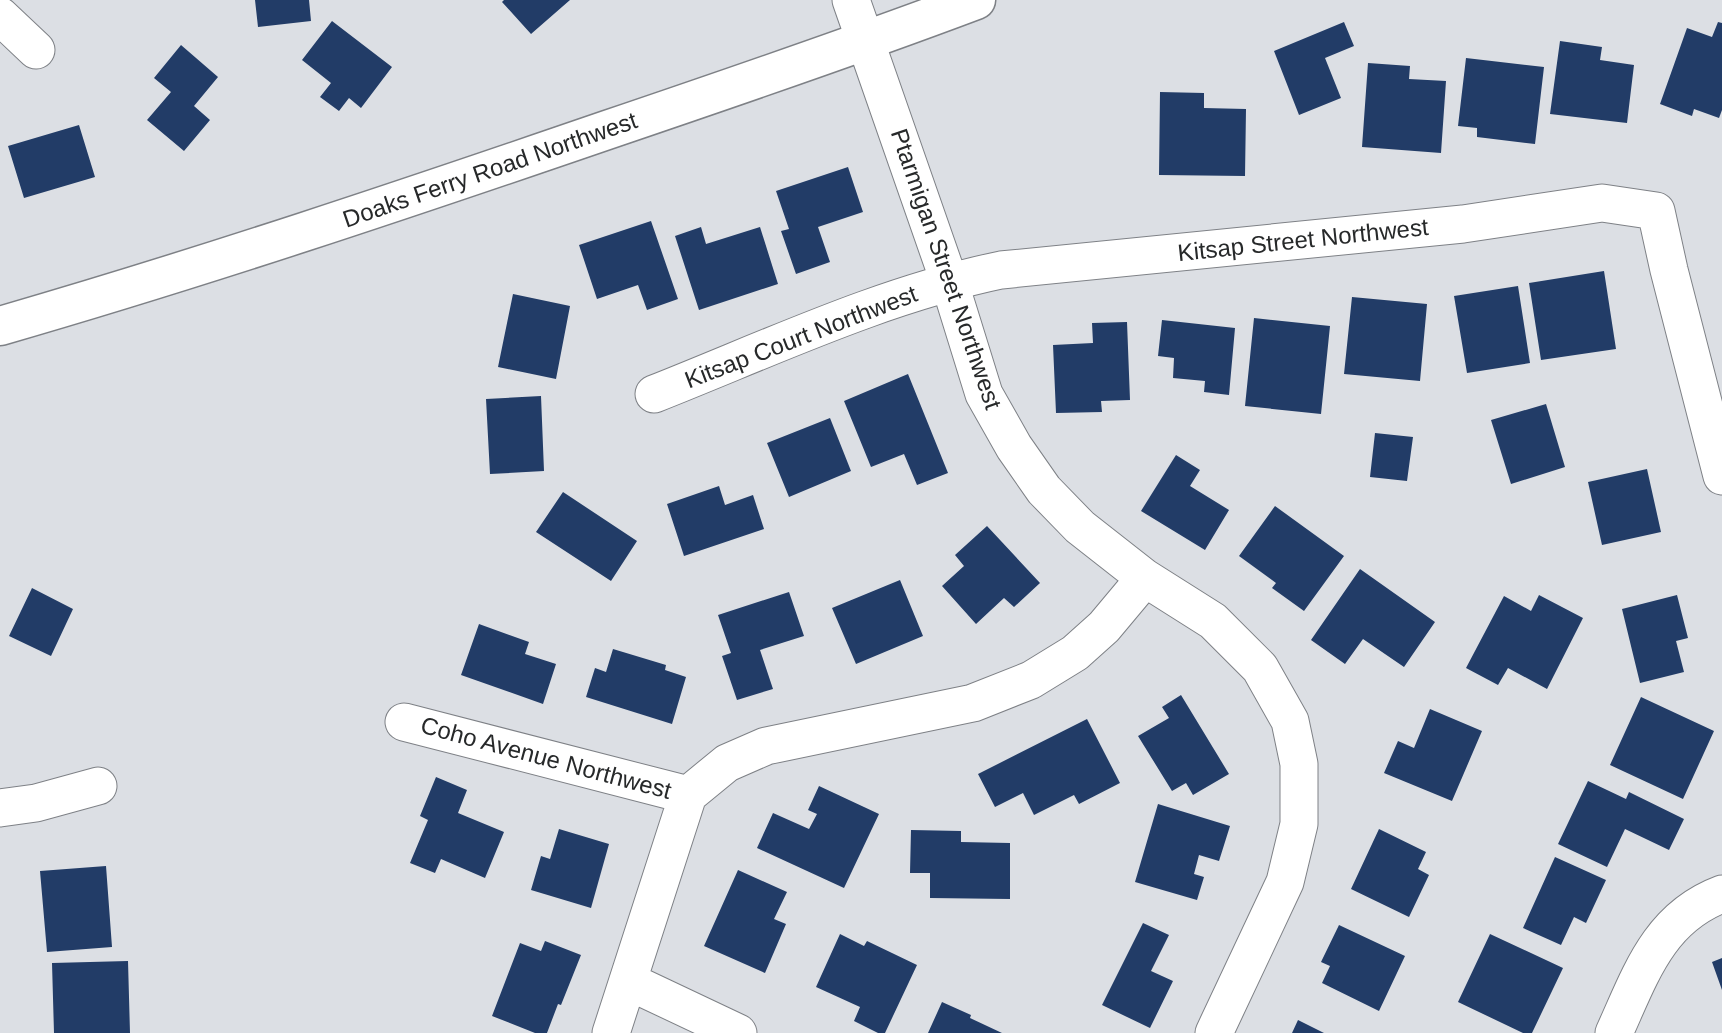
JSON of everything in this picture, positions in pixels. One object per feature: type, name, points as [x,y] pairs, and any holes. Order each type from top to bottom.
[{"type":"main road","name":"Doaks Ferry Road Northwest","points":[[0,327],[146,284],[414,197],[867,41],[976,0]]},
{"type":"street","name":"Ptarmigan Street Northwest","points":[[851,0],[949,281],[984,394],[1014,447],[1044,490],[1080,527],[1145,578],[1213,621],[1260,668],[1290,722],[1299,764],[1299,824],[1285,882],[1214,1033]]},
{"type":"street","points":[[0,16],[36,50]]},
{"type":"street","name":"Kitsap Street Northwest","points":[[949,281],[1001,270],[1463,224],[1602,202],[1656,211],[1722,476]]},
{"type":"street","name":"Kitsap Court Northwest","points":[[654,394],[905,295],[949,281]]},
{"type":"street","points":[[611,1033],[688,795],[727,763],[766,746],[974,703],[1031,680],[1075,653],[1104,627],[1145,578]]},
{"type":"street","name":"Coho Avenue Northwest","points":[[404,722],[688,795]]},
{"type":"street","points":[[0,808],[36,803],[98,786]]},
{"type":"street","points":[[1614,1033],[1652,951],[1676,920],[1722,894]]},
{"type":"street","points":[[628,981],[738,1033]]},
{"type":"building","points":[[255,0],[309,0],[311,21],[258,27]]},
{"type":"building","points":[[570,0],[531,34],[502,2]]},
{"type":"building","points":[[332,21],[392,67],[361,108],[349,98],[339,111],[320,97],[331,83],[302,60]]},
{"type":"building","points":[[1344,22],[1354,46],[1325,58],[1341,98],[1299,115],[1274,51]]},
{"type":"building","points":[[1718,22],[1722,23],[1722,110],[1719,118],[1694,109],[1692,116],[1660,104],[1687,28],[1712,37]]},
{"type":"building","points":[[1560,41],[1602,47],[1600,60],[1634,65],[1627,123],[1550,114]]},
{"type":"building","points":[[181,45],[218,77],[194,106],[210,120],[184,151],[147,120],[171,92],[154,78]]},
{"type":"building","points":[[1466,58],[1544,67],[1535,144],[1477,137],[1477,128],[1458,126]]},
{"type":"building","points":[[1368,63],[1410,66],[1409,79],[1446,81],[1441,153],[1362,147]]},
{"type":"building","points":[[1160,92],[1204,93],[1204,108],[1246,109],[1245,176],[1159,175]]},
{"type":"building","points":[[79,125],[95,177],[24,198],[8,146]]},
{"type":"building","points":[[848,167],[863,212],[818,227],[830,262],[796,274],[781,231],[789,229],[776,191]]},
{"type":"building","points":[[651,221],[678,299],[647,310],[638,285],[597,299],[579,245]]},
{"type":"building","points":[[701,227],[706,244],[760,227],[778,284],[699,310],[675,236]]},
{"type":"building","points":[[1604,271],[1616,349],[1541,360],[1529,283]]},
{"type":"building","points":[[1518,286],[1530,363],[1467,373],[1454,296]]},
{"type":"building","points":[[513,294],[570,306],[556,379],[498,367]]},
{"type":"building","points":[[1352,297],[1427,304],[1420,381],[1344,374]]},
{"type":"building","points":[[1254,318],[1330,326],[1321,414],[1245,406]]},
{"type":"building","points":[[1162,320],[1235,328],[1229,395],[1204,392],[1205,381],[1173,378],[1174,358],[1158,356]]},
{"type":"building","points":[[1127,322],[1130,400],[1101,401],[1102,412],[1056,413],[1053,345],[1093,343],[1092,323]]},
{"type":"building","points":[[908,374],[948,473],[917,485],[904,454],[871,467],[844,401]]},
{"type":"building","points":[[541,396],[544,471],[490,474],[486,399]]},
{"type":"building","points":[[1546,404],[1565,467],[1511,484],[1491,420]]},
{"type":"building","points":[[830,418],[851,471],[789,497],[767,443]]},
{"type":"building","points":[[1375,433],[1413,437],[1407,481],[1370,477]]},
{"type":"building","points":[[1176,455],[1200,470],[1190,486],[1229,510],[1205,550],[1141,511]]},
{"type":"building","points":[[1647,469],[1661,532],[1602,545],[1588,482]]},
{"type":"building","points":[[719,486],[725,505],[753,495],[764,529],[684,556],[667,504]]},
{"type":"building","points":[[563,492],[637,541],[611,581],[536,532]]},
{"type":"building","points":[[1275,506],[1344,556],[1304,611],[1272,588],[1276,583],[1239,556]]},
{"type":"building","points":[[987,526],[1040,583],[1014,607],[1004,598],[976,624],[942,586],[964,566],[955,555]]},
{"type":"building","points":[[1360,569],[1435,622],[1404,667],[1363,639],[1345,664],[1311,640]]},
{"type":"building","points":[[900,580],[923,636],[856,664],[832,608]]},
{"type":"building","points":[[32,588],[73,609],[51,656],[9,636]]},
{"type":"building","points":[[789,592],[804,636],[760,650],[773,689],[737,700],[722,656],[731,653],[718,615]]},
{"type":"building","points":[[1539,595],[1583,618],[1547,689],[1508,668],[1498,685],[1466,668],[1504,596],[1531,611]]},
{"type":"building","points":[[1677,595],[1688,638],[1676,641],[1684,672],[1640,683],[1622,609]]},
{"type":"building","points":[[479,624],[529,642],[525,654],[556,664],[543,704],[461,675]]},
{"type":"building","points":[[613,649],[666,665],[665,670],[686,677],[672,724],[586,697],[595,668],[606,672]]},
{"type":"building","points":[[1181,695],[1229,774],[1193,795],[1186,783],[1172,791],[1138,736],[1169,718],[1162,707]]},
{"type":"building","points":[[1641,697],[1714,731],[1683,799],[1610,765]]},
{"type":"building","points":[[1430,709],[1482,731],[1452,801],[1384,773],[1398,741],[1414,748]]},
{"type":"building","points":[[1087,719],[1120,783],[1079,804],[1074,795],[1034,815],[1023,793],[995,807],[978,774]]},
{"type":"building","points":[[436,777],[467,790],[458,813],[504,832],[485,878],[441,859],[435,873],[410,863],[428,820],[420,816]]},
{"type":"building","points":[[1588,781],[1626,799],[1629,792],[1684,819],[1669,850],[1625,829],[1607,867],[1558,844]]},
{"type":"building","points":[[819,786],[879,814],[844,888],[757,848],[773,813],[809,829],[817,814],[808,810]]},
{"type":"building","points":[[1158,804],[1230,826],[1219,861],[1199,855],[1194,874],[1204,877],[1197,900],[1135,882]]},
{"type":"building","points":[[559,829],[609,844],[591,908],[531,890],[541,856],[550,859]]},
{"type":"building","points":[[1379,829],[1426,852],[1418,869],[1429,875],[1409,917],[1351,889]]},
{"type":"building","points":[[911,830],[961,831],[961,842],[1010,843],[1010,899],[930,898],[930,873],[910,873]]},
{"type":"building","points":[[1555,857],[1606,880],[1586,923],[1574,917],[1561,945],[1523,928]]},
{"type":"building","points":[[106,866],[112,947],[47,952],[40,871]]},
{"type":"building","points":[[738,870],[787,892],[774,919],[786,924],[765,973],[704,946]]},
{"type":"building","points":[[1143,923],[1169,935],[1151,971],[1173,981],[1150,1028],[1102,1005]]},
{"type":"building","points":[[1339,925],[1405,956],[1379,1011],[1322,983],[1330,966],[1321,962]]},
{"type":"building","points":[[840,934],[864,946],[867,941],[917,965],[885,1033],[878,1033],[854,1021],[860,1007],[816,987]]},
{"type":"building","points":[[1490,934],[1563,968],[1532,1033],[1523,1033],[1458,1002]]},
{"type":"building","points":[[545,941],[581,955],[547,1033],[535,1033],[492,1016],[520,943],[541,951]]},
{"type":"building","points":[[1722,958],[1722,990],[1712,962]]},
{"type":"building","points":[[128,961],[130,1033],[54,1033],[52,963]]},
{"type":"building","points":[[942,1002],[971,1015],[970,1018],[1002,1033],[928,1033]]},
{"type":"building","points":[[1298,1020],[1324,1033],[1292,1033]]}]
